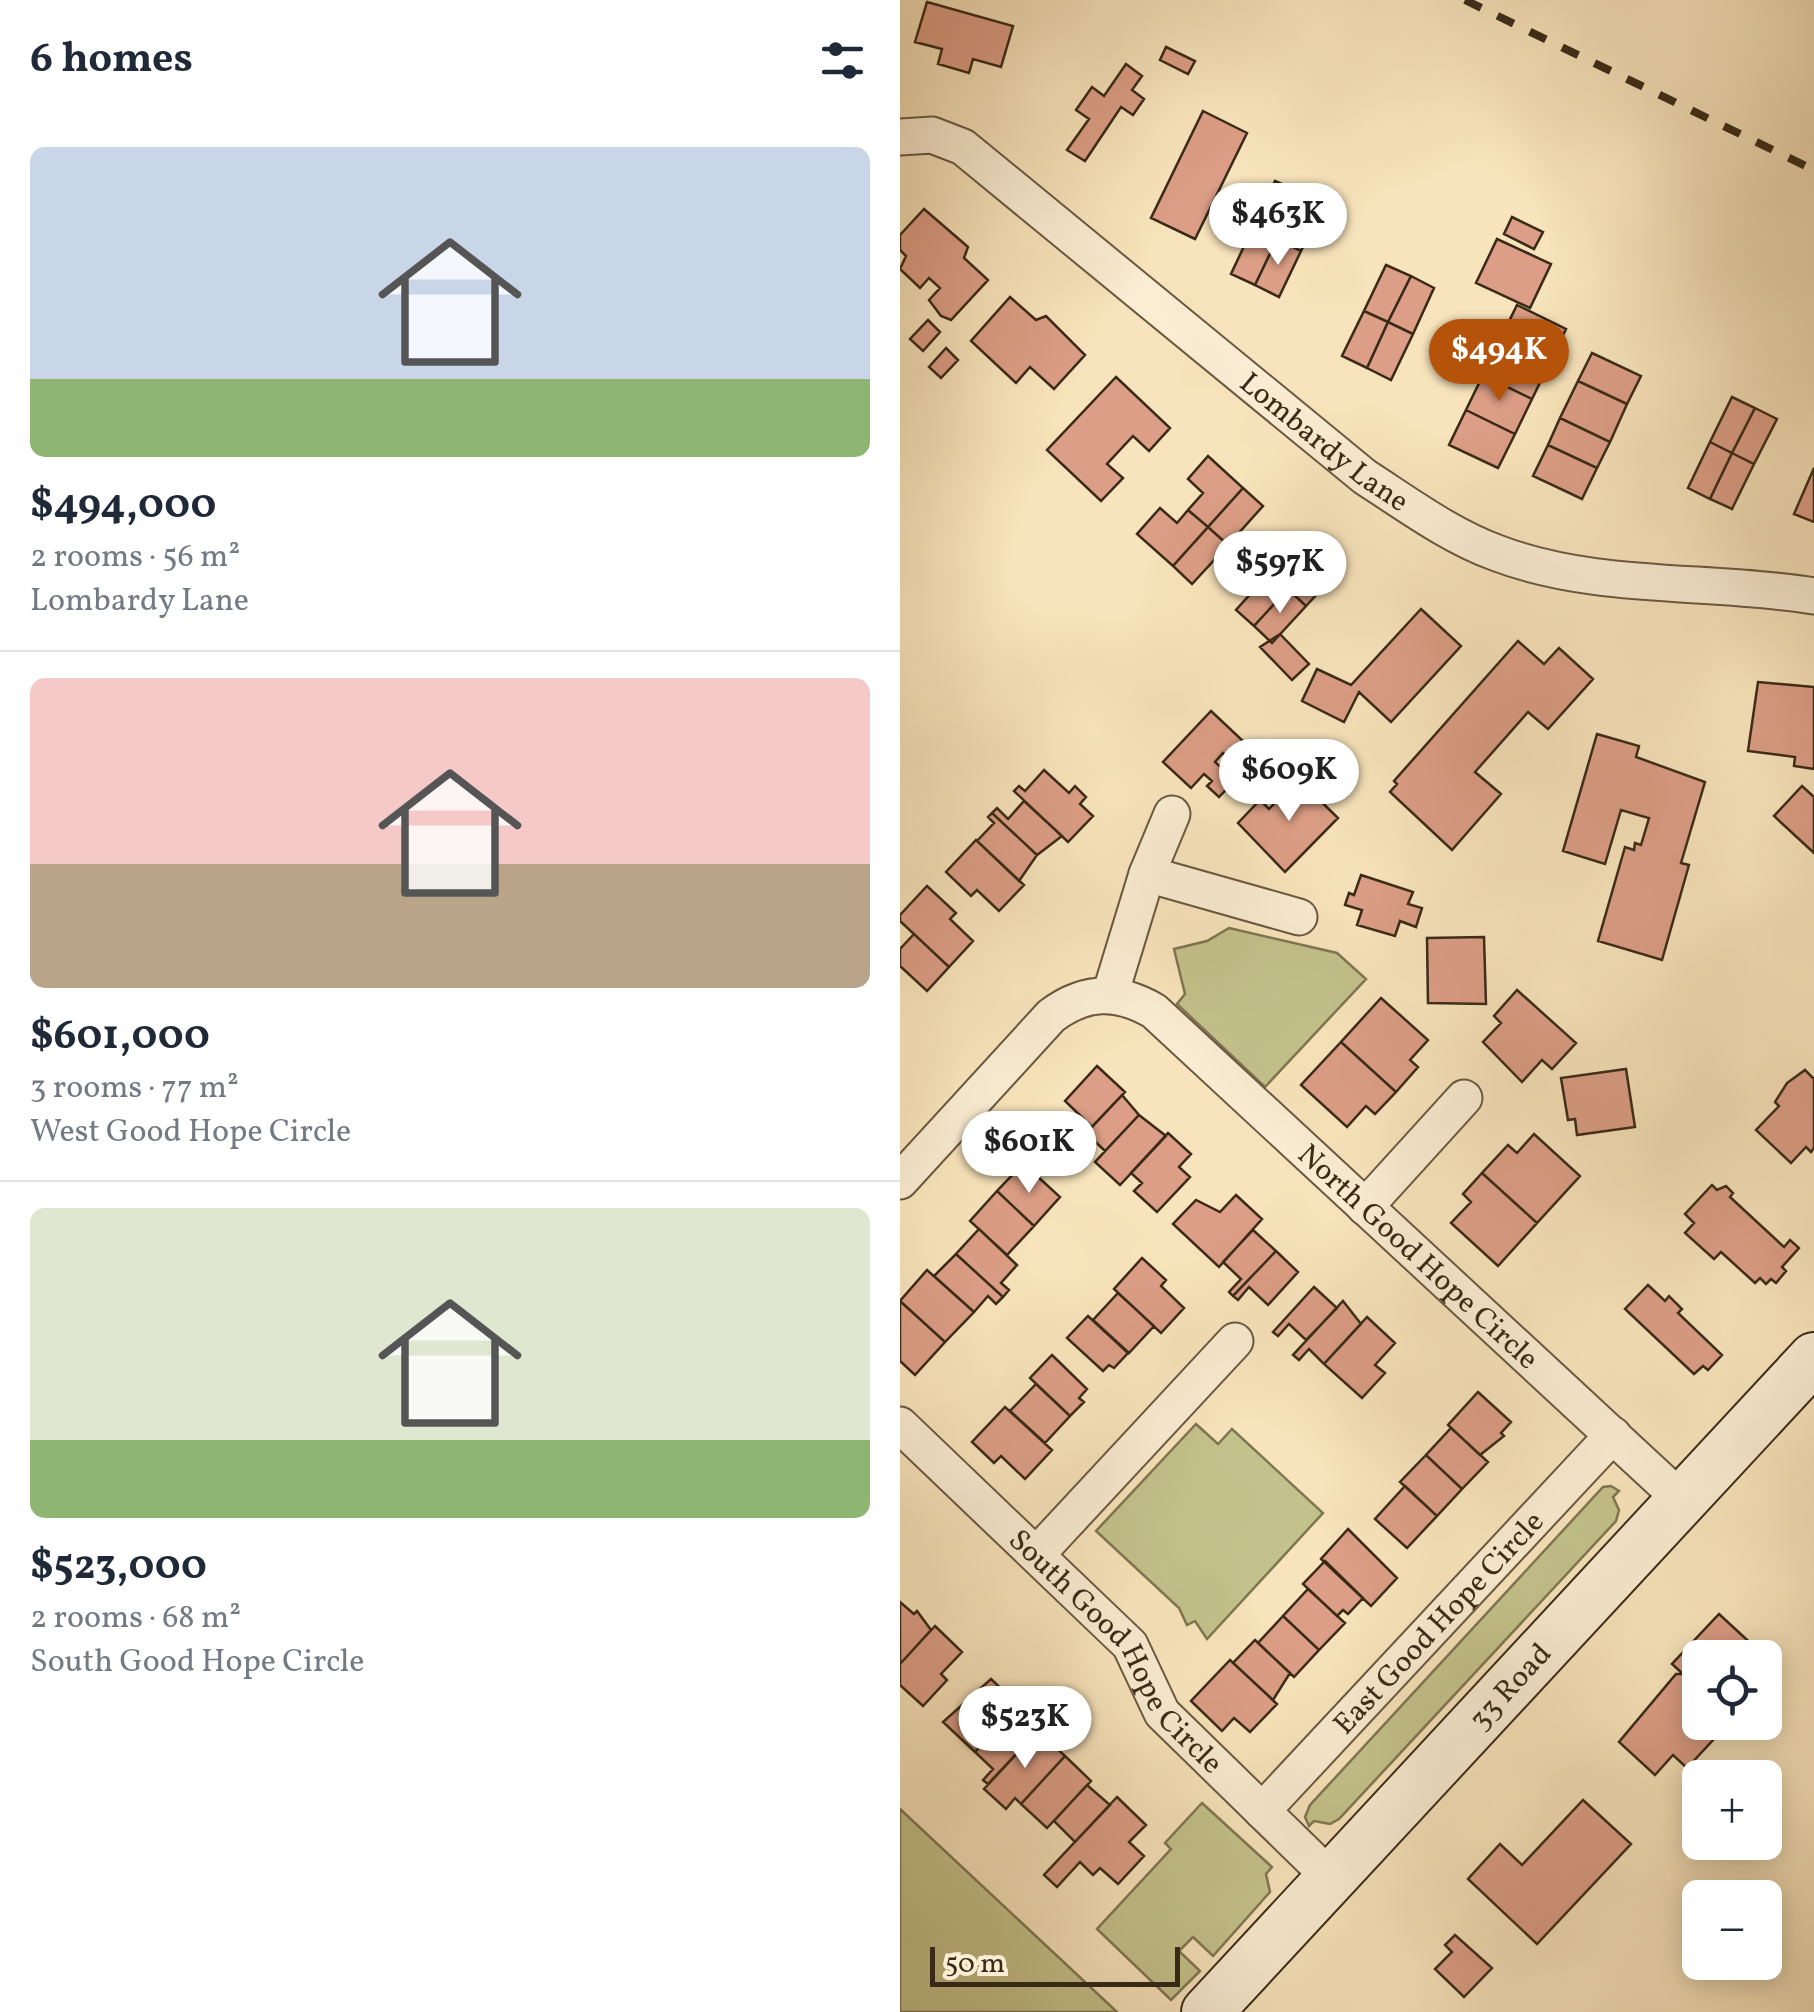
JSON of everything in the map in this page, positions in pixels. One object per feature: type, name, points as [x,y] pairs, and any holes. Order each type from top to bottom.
[{"type":"main road","name":"33 Road","points":[[1207,2012],[1814,1358]]},
{"type":"street","name":"Lombardy Lane","points":[[903,136],[932,135],[963,147],[1365,477],[1430,519],[1498,554],[1578,572],[1814,596]]},
{"type":"street","points":[[900,1181],[1051,1016],[1069,1003],[1110,995],[1148,874],[1172,814]]},
{"type":"street","points":[[1148,874],[1299,918]]},
{"type":"street","name":"North Good Hope Circle","points":[[1110,995],[1131,998],[1154,1011],[1682,1500]]},
{"type":"street","points":[[1364,1206],[1464,1098]]},
{"type":"street","points":[[1037,1554],[1235,1341]]},
{"type":"street","name":"South Good Hope Circle","points":[[900,1425],[1130,1645],[1162,1713],[1331,1878]]},
{"type":"street","name":"East Good Hope Circle","points":[[1262,1811],[1613,1435]]},
{"type":"shaded area","points":[[1229,928],[1337,953],[1366,979],[1265,1087],[1177,1004],[1185,994],[1174,949],[1207,941]]},
{"type":"shaded area","points":[[1196,1424],[1218,1444],[1232,1429],[1323,1513],[1207,1639],[1195,1621],[1187,1625],[1179,1608],[1096,1531]]},
{"type":"shaded area","points":[[1603,1487],[1619,1491],[1613,1497],[1619,1510],[1616,1521],[1339,1819],[1330,1824],[1314,1821],[1309,1826],[1305,1817],[1310,1805]]},
{"type":"shaded area","points":[[1202,1803],[1272,1867],[1266,1874],[1270,1892],[1213,1956],[1193,1937],[1179,1951],[1200,1971],[1171,2000],[1097,1929],[1171,1849],[1165,1843]]},
{"type":"shaded area","points":[[900,1809],[1117,2012],[900,2012]]},
{"type":"building","points":[[927,2],[1013,26],[1001,67],[973,59],[969,73],[938,64],[942,49],[915,42]]},
{"type":"building","points":[[1166,47],[1195,61],[1188,74],[1160,60]]},
{"type":"building","points":[[1126,64],[1142,76],[1132,90],[1144,99],[1133,115],[1121,107],[1085,161],[1067,150],[1089,119],[1076,110],[1092,87],[1104,96]]},
{"type":"building","points":[[1203,111],[1247,133],[1195,239],[1151,218]]},
{"type":"building","points":[[1275,181],[1300,192],[1277,239],[1253,227]]},
{"type":"building","points":[[1300,192],[1324,204],[1301,251],[1277,239]]},
{"type":"building","points":[[924,209],[968,247],[964,258],[988,280],[951,320],[941,316],[929,300],[940,288],[929,278],[920,288],[900,269],[906,256],[900,250],[900,235]]},
{"type":"building","points":[[1512,217],[1543,232],[1534,249],[1504,234]]},
{"type":"building","points":[[1253,227],[1277,239],[1255,285],[1231,274]]},
{"type":"building","points":[[1277,239],[1301,251],[1279,297],[1255,285]]},
{"type":"building","points":[[1497,239],[1551,264],[1530,308],[1476,283]]},
{"type":"building","points":[[1386,265],[1411,276],[1388,322],[1364,311]]},
{"type":"building","points":[[1411,276],[1434,288],[1413,334],[1388,322]]},
{"type":"building","points":[[1010,297],[1036,320],[1046,316],[1085,355],[1054,389],[1030,367],[1016,383],[971,341]]},
{"type":"building","points":[[1517,305],[1566,329],[1549,364],[1500,340]]},
{"type":"building","points":[[1364,311],[1388,322],[1367,368],[1342,356]]},
{"type":"building","points":[[928,320],[940,332],[923,351],[910,339]]},
{"type":"building","points":[[1388,322],[1413,334],[1391,380],[1367,368]]},
{"type":"building","points":[[1500,340],[1549,364],[1532,399],[1483,375]]},
{"type":"building","points":[[946,348],[958,360],[941,378],[929,367]]},
{"type":"building","points":[[1592,353],[1641,376],[1627,404],[1578,381]]},
{"type":"building","points":[[1483,375],[1532,399],[1515,434],[1466,410]]},
{"type":"building","points":[[1116,377],[1170,428],[1149,451],[1133,436],[1107,464],[1123,478],[1101,501],[1047,450]]},
{"type":"building","points":[[1578,381],[1627,404],[1610,442],[1560,418]]},
{"type":"building","points":[[1732,397],[1755,408],[1732,453],[1710,442]]},
{"type":"building","points":[[1755,408],[1777,419],[1754,464],[1732,453]]},
{"type":"building","points":[[1466,410],[1515,434],[1498,468],[1449,445]]},
{"type":"building","points":[[1560,418],[1610,442],[1597,468],[1548,445]]},
{"type":"building","points":[[1710,442],[1732,453],[1710,499],[1688,488]]},
{"type":"building","points":[[1548,445],[1597,468],[1582,499],[1533,476]]},
{"type":"building","points":[[1732,453],[1754,464],[1732,509],[1710,499]]},
{"type":"building","points":[[1208,456],[1243,488],[1208,527],[1188,510],[1203,493],[1188,479]]},
{"type":"building","points":[[1814,468],[1814,522],[1794,514]]},
{"type":"building","points":[[1243,488],[1263,506],[1228,545],[1208,527]]},
{"type":"building","points":[[1160,508],[1177,523],[1188,510],[1208,527],[1173,566],[1137,534]]},
{"type":"building","points":[[1208,527],[1228,545],[1192,584],[1173,566]]},
{"type":"building","points":[[1304,535],[1323,552],[1288,589],[1270,572]]},
{"type":"building","points":[[1323,552],[1341,568],[1306,606],[1288,589]]},
{"type":"building","points":[[1270,572],[1288,589],[1254,626],[1236,610]]},
{"type":"building","points":[[1288,589],[1306,606],[1272,643],[1254,626]]},
{"type":"building","points":[[1421,609],[1461,646],[1391,722],[1359,692],[1344,722],[1302,701],[1317,669],[1351,685]]},
{"type":"building","points":[[1280,634],[1309,664],[1292,680],[1260,647]]},
{"type":"building","points":[[1518,641],[1544,664],[1559,648],[1593,679],[1548,729],[1528,712],[1475,772],[1501,794],[1452,850],[1390,792],[1397,784],[1394,781]]},
{"type":"building","points":[[1758,682],[1814,687],[1814,769],[1794,766],[1795,757],[1748,751]]},
{"type":"building","points":[[1211,711],[1243,741],[1228,757],[1223,753],[1215,762],[1223,769],[1232,760],[1244,771],[1219,797],[1207,786],[1212,781],[1204,774],[1191,788],[1163,762]]},
{"type":"building","points":[[1597,734],[1639,746],[1636,757],[1705,782],[1681,863],[1689,865],[1662,960],[1598,941],[1625,847],[1634,850],[1635,843],[1641,845],[1649,818],[1621,810],[1605,864],[1563,851]]},
{"type":"building","points":[[1044,770],[1069,793],[1075,786],[1086,797],[1080,804],[1093,816],[1068,842],[1014,791],[1019,786],[1025,791]]},
{"type":"building","points":[[1298,779],[1338,818],[1285,872],[1238,823],[1260,800],[1269,809]]},
{"type":"building","points":[[1802,786],[1814,797],[1814,853],[1774,816]]},
{"type":"building","points":[[1024,801],[1062,836],[1037,855],[992,813],[997,808],[1008,819]]},
{"type":"building","points":[[992,813],[1037,855],[1019,881],[977,841],[994,823],[988,817]]},
{"type":"building","points":[[976,840],[1024,885],[999,911],[977,890],[971,896],[946,872]]},
{"type":"building","points":[[1361,875],[1413,892],[1408,904],[1422,908],[1416,927],[1400,921],[1395,936],[1357,925],[1362,910],[1345,905],[1349,893],[1354,895]]},
{"type":"building","points":[[927,886],[956,913],[950,919],[973,941],[949,967],[900,921],[900,915]]},
{"type":"building","points":[[914,934],[949,967],[927,991],[900,966],[900,949]]},
{"type":"building","points":[[1484,937],[1486,1004],[1428,1003],[1427,938]]},
{"type":"building","points":[[1517,990],[1576,1043],[1552,1069],[1542,1060],[1522,1082],[1483,1042],[1501,1023],[1494,1016]]},
{"type":"building","points":[[1381,998],[1428,1040],[1410,1060],[1418,1067],[1396,1092],[1341,1042]]},
{"type":"building","points":[[1341,1042],[1396,1092],[1375,1114],[1366,1106],[1347,1127],[1301,1085]]},
{"type":"building","points":[[1097,1066],[1125,1092],[1092,1127],[1065,1101]]},
{"type":"building","points":[[1626,1069],[1635,1127],[1577,1135],[1575,1119],[1568,1120],[1561,1078]]},
{"type":"building","points":[[1805,1070],[1814,1079],[1814,1148],[1811,1152],[1806,1147],[1791,1163],[1756,1130],[1779,1106],[1775,1102],[1787,1083]]},
{"type":"building","points":[[1122,1095],[1139,1115],[1105,1151],[1086,1133]]},
{"type":"building","points":[[1139,1115],[1166,1136],[1120,1185],[1095,1162]]},
{"type":"building","points":[[1168,1133],[1191,1154],[1179,1167],[1190,1177],[1157,1212],[1134,1191],[1142,1183],[1131,1173]]},
{"type":"building","points":[[1534,1134],[1580,1176],[1537,1223],[1482,1173],[1508,1145],[1517,1153]]},
{"type":"building","points":[[1018,1169],[1030,1179],[1035,1174],[1060,1197],[1034,1226],[997,1191]]},
{"type":"building","points":[[1482,1173],[1537,1223],[1498,1266],[1451,1223],[1471,1202],[1463,1194]]},
{"type":"building","points":[[1712,1185],[1717,1190],[1726,1186],[1733,1193],[1730,1197],[1784,1247],[1790,1240],[1799,1248],[1782,1267],[1786,1271],[1776,1283],[1771,1279],[1766,1284],[1760,1278],[1755,1283],[1721,1252],[1714,1259],[1685,1233],[1694,1223],[1685,1214]]},
{"type":"building","points":[[997,1191],[1034,1226],[1007,1255],[970,1221]]},
{"type":"building","points":[[1236,1195],[1262,1219],[1219,1267],[1173,1224],[1196,1200],[1220,1212]]},
{"type":"building","points":[[979,1229],[1017,1265],[1001,1283],[1009,1290],[1003,1297],[956,1254]]},
{"type":"building","points":[[1253,1230],[1276,1251],[1233,1296],[1229,1292],[1241,1279],[1223,1262]]},
{"type":"building","points":[[1276,1251],[1298,1272],[1268,1305],[1249,1287],[1238,1300],[1233,1296]]},
{"type":"building","points":[[956,1254],[1003,1297],[996,1304],[988,1296],[974,1312],[934,1276]]},
{"type":"building","points":[[1142,1258],[1166,1280],[1161,1286],[1184,1308],[1161,1333],[1114,1289]]},
{"type":"building","points":[[927,1270],[974,1312],[945,1342],[900,1301]]},
{"type":"building","points":[[1648,1285],[1665,1301],[1669,1296],[1682,1309],[1678,1313],[1722,1355],[1708,1370],[1703,1366],[1694,1374],[1625,1309]]},
{"type":"building","points":[[1314,1287],[1337,1308],[1306,1340],[1289,1324],[1278,1336],[1273,1332]]},
{"type":"building","points":[[1118,1293],[1154,1326],[1129,1353],[1093,1320]]},
{"type":"building","points":[[900,1301],[945,1342],[915,1375],[900,1361]]},
{"type":"building","points":[[1343,1301],[1361,1324],[1324,1364],[1309,1349],[1299,1360],[1293,1355]]},
{"type":"building","points":[[1088,1316],[1128,1353],[1114,1368],[1109,1365],[1103,1371],[1067,1338]]},
{"type":"building","points":[[1367,1317],[1395,1343],[1375,1365],[1385,1373],[1362,1398],[1324,1364]]},
{"type":"building","points":[[1052,1355],[1087,1389],[1079,1398],[1084,1402],[1070,1416],[1030,1378]]},
{"type":"building","points":[[1036,1384],[1070,1416],[1045,1443],[1010,1411]]},
{"type":"building","points":[[1478,1392],[1511,1422],[1501,1433],[1504,1436],[1480,1455],[1448,1425]]},
{"type":"building","points":[[1005,1407],[1052,1450],[1025,1479],[1001,1456],[994,1463],[972,1442]]},
{"type":"building","points":[[1451,1428],[1488,1462],[1462,1489],[1426,1455]]},
{"type":"building","points":[[1426,1455],[1462,1489],[1437,1516],[1400,1482]]},
{"type":"building","points":[[1405,1486],[1437,1516],[1407,1548],[1375,1519]]},
{"type":"building","points":[[1348,1529],[1397,1578],[1371,1606],[1321,1559]]},
{"type":"building","points":[[1325,1561],[1363,1598],[1348,1614],[1343,1610],[1337,1616],[1303,1584]]},
{"type":"building","points":[[1308,1589],[1345,1623],[1319,1650],[1283,1616]]},
{"type":"building","points":[[900,1602],[914,1614],[917,1611],[931,1630],[900,1664]]},
{"type":"building","points":[[1719,1614],[1747,1640],[1695,1640]]},
{"type":"building","points":[[1283,1616],[1319,1650],[1294,1677],[1258,1643]]},
{"type":"building","points":[[935,1626],[962,1652],[941,1674],[947,1680],[923,1706],[900,1685],[900,1664]]},
{"type":"building","points":[[1255,1640],[1290,1673],[1273,1700],[1233,1663]]},
{"type":"building","points":[[1682,1653],[1682,1673],[1672,1664]]},
{"type":"building","points":[[1230,1660],[1277,1704],[1250,1732],[1234,1718],[1222,1731],[1191,1701]]},
{"type":"building","points":[[1676,1674],[1682,1674],[1682,1740],[1713,1740],[1694,1760],[1682,1760],[1682,1763],[1673,1755],[1655,1775],[1619,1742]]},
{"type":"building","points":[[991,1679],[1019,1706],[975,1752],[943,1722]]},
{"type":"building","points":[[1009,1716],[1032,1737],[988,1784],[983,1780],[993,1769],[975,1752]]},
{"type":"building","points":[[1038,1731],[1065,1756],[1021,1804],[1015,1798],[1006,1809],[984,1789]]},
{"type":"building","points":[[1065,1756],[1091,1781],[1047,1828],[1021,1804]]},
{"type":"building","points":[[1087,1785],[1110,1805],[1075,1842],[1054,1821]]},
{"type":"building","points":[[1117,1797],[1146,1825],[1129,1842],[1144,1856],[1118,1884],[1100,1868],[1093,1875],[1080,1862],[1057,1887],[1044,1875]]},
{"type":"building","points":[[1583,1800],[1631,1844],[1537,1944],[1468,1879],[1500,1844],[1522,1865]]},
{"type":"building","points":[[1455,1935],[1492,1968],[1464,1997],[1435,1969],[1452,1952],[1445,1945]]},
{"type":"railway","points":[[1465,0],[1814,170]]}]
